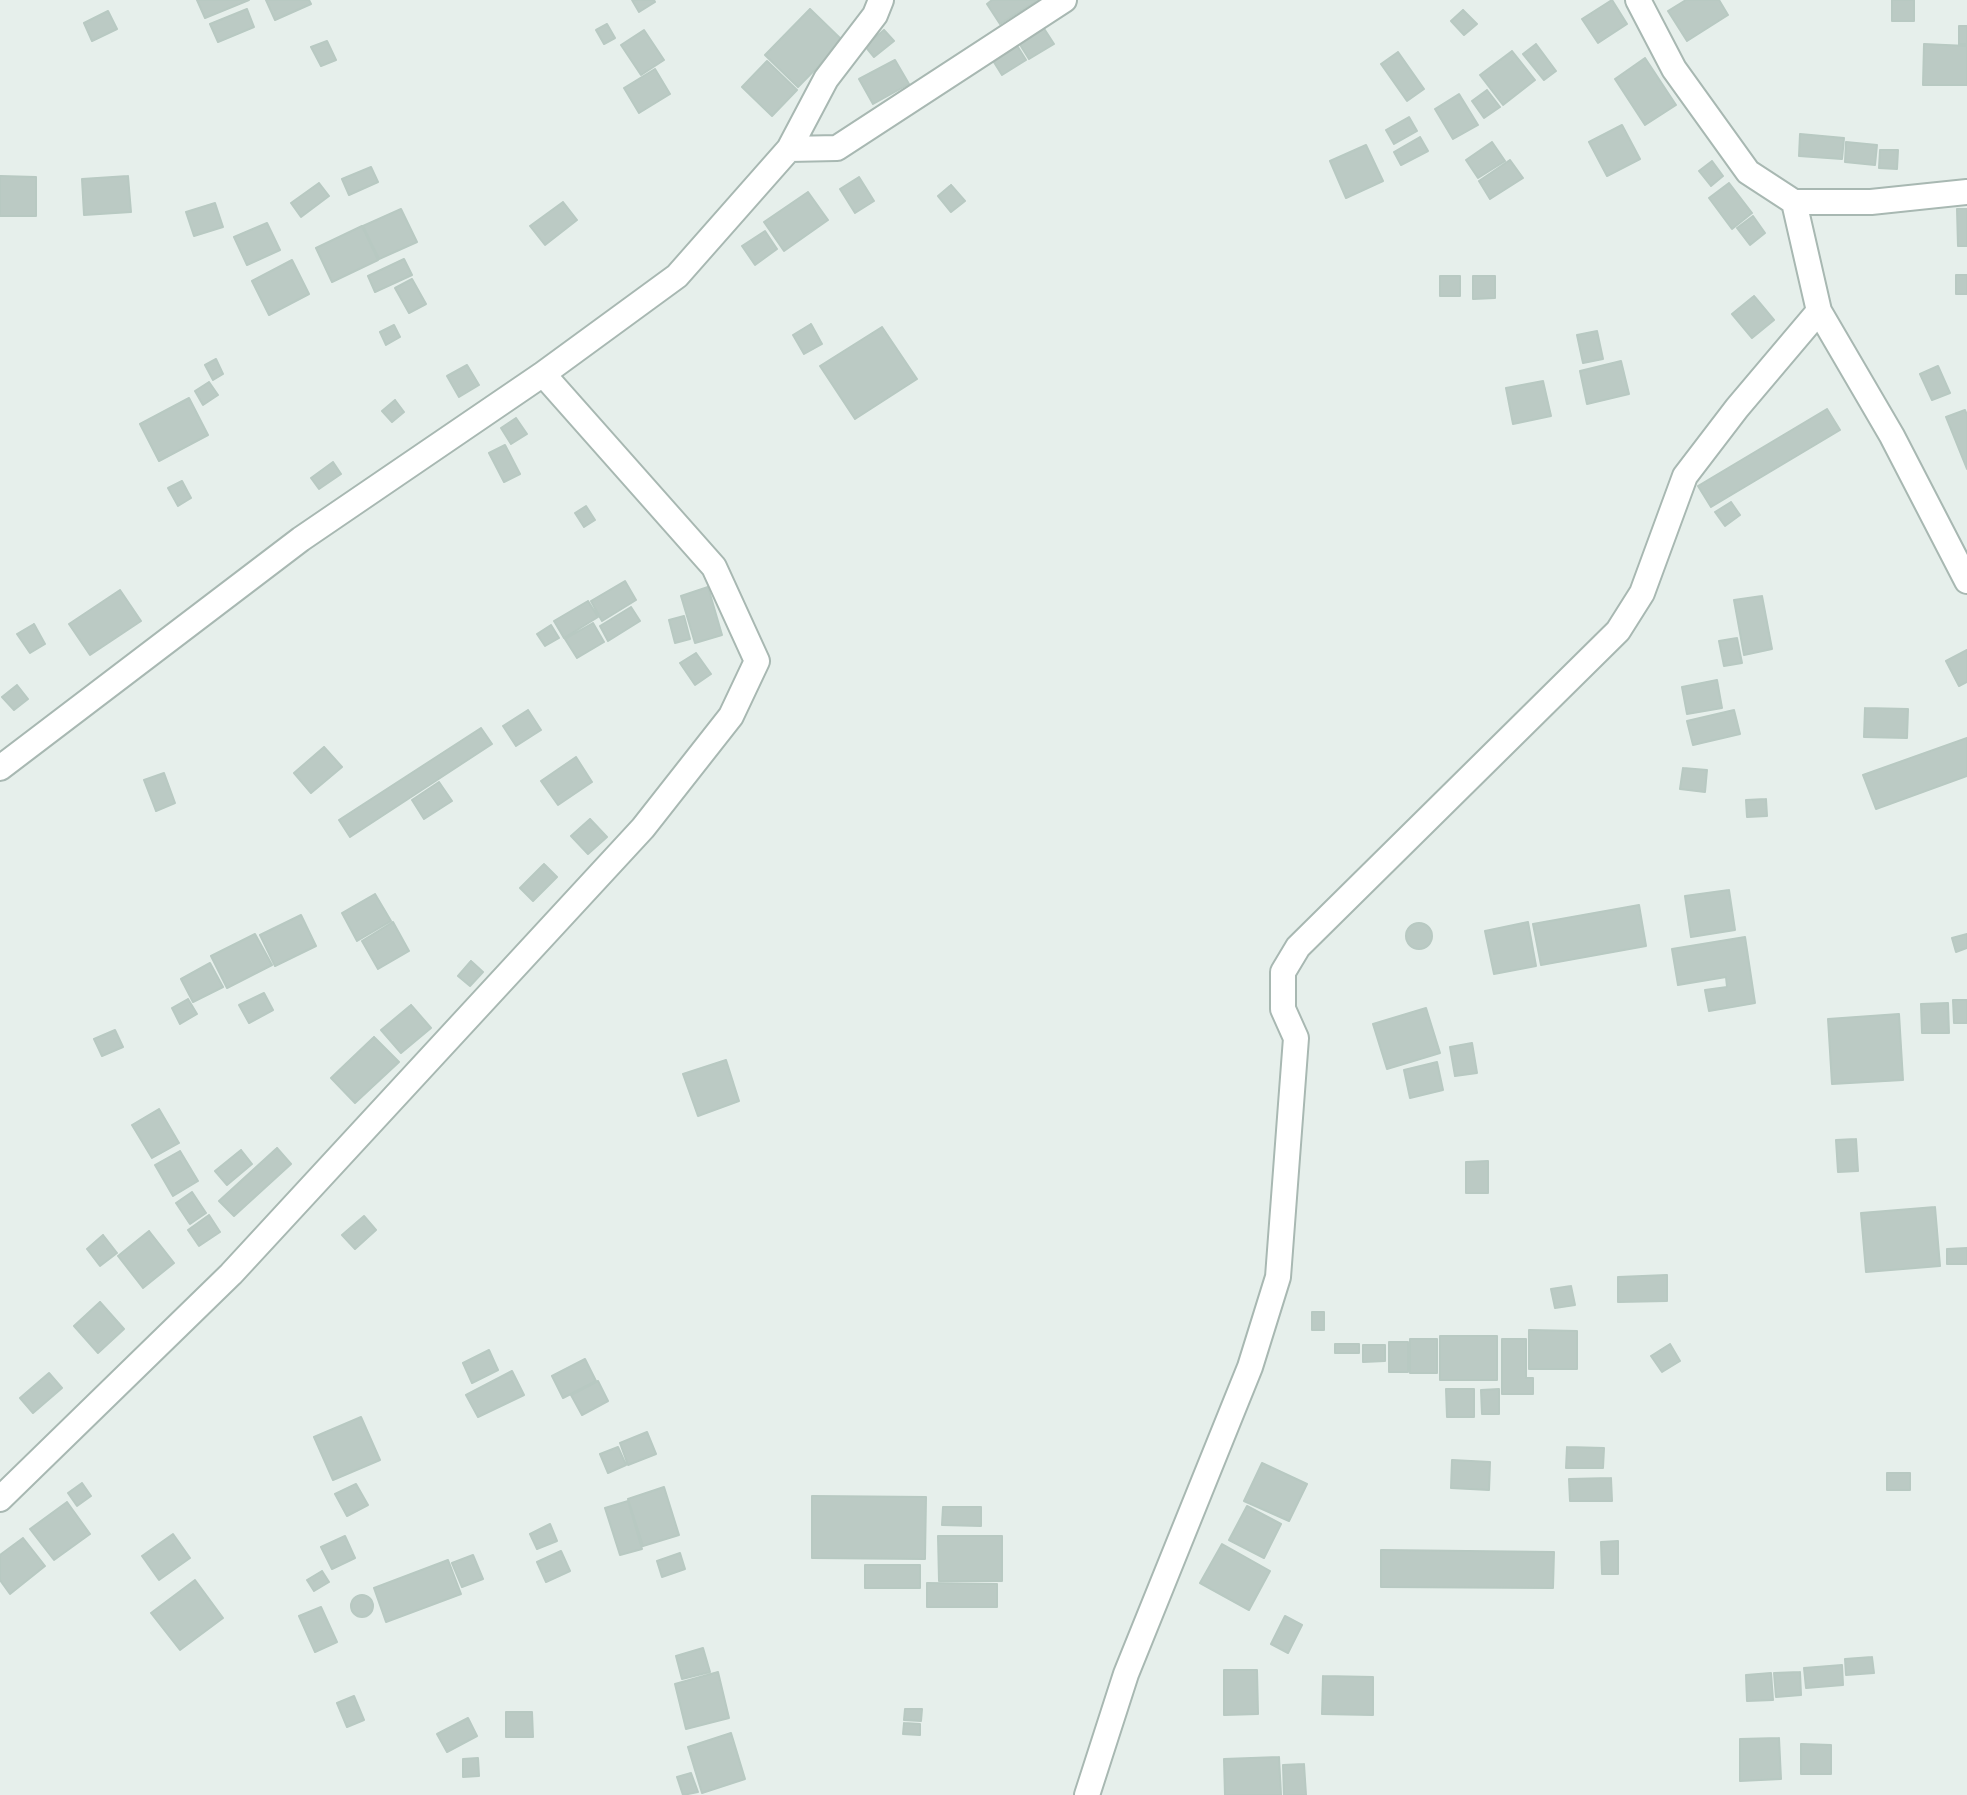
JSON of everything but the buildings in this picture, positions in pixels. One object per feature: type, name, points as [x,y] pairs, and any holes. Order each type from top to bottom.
[{"type":"street","points":[[0,768],[301,539],[543,374],[677,276],[789,149],[826,79],[875,15],[881,0]]},
{"type":"street","points":[[789,149],[837,148],[1064,0]]},
{"type":"street","points":[[1638,0],[1674,69],[1748,172],[1794,202],[1871,202],[1967,192]]},
{"type":"street","points":[[1794,202],[1819,311],[1892,436],[1967,581]]},
{"type":"street","points":[[1087,1795],[1126,1674],[1250,1367],[1278,1277],[1296,1038],[1283,1009],[1283,972],[1298,947],[1618,631],[1642,593],[1685,476],[1737,408],[1819,311]]},
{"type":"street","points":[[0,1499],[231,1274],[643,828],[731,716],[757,661],[714,567],[543,374]]}]
